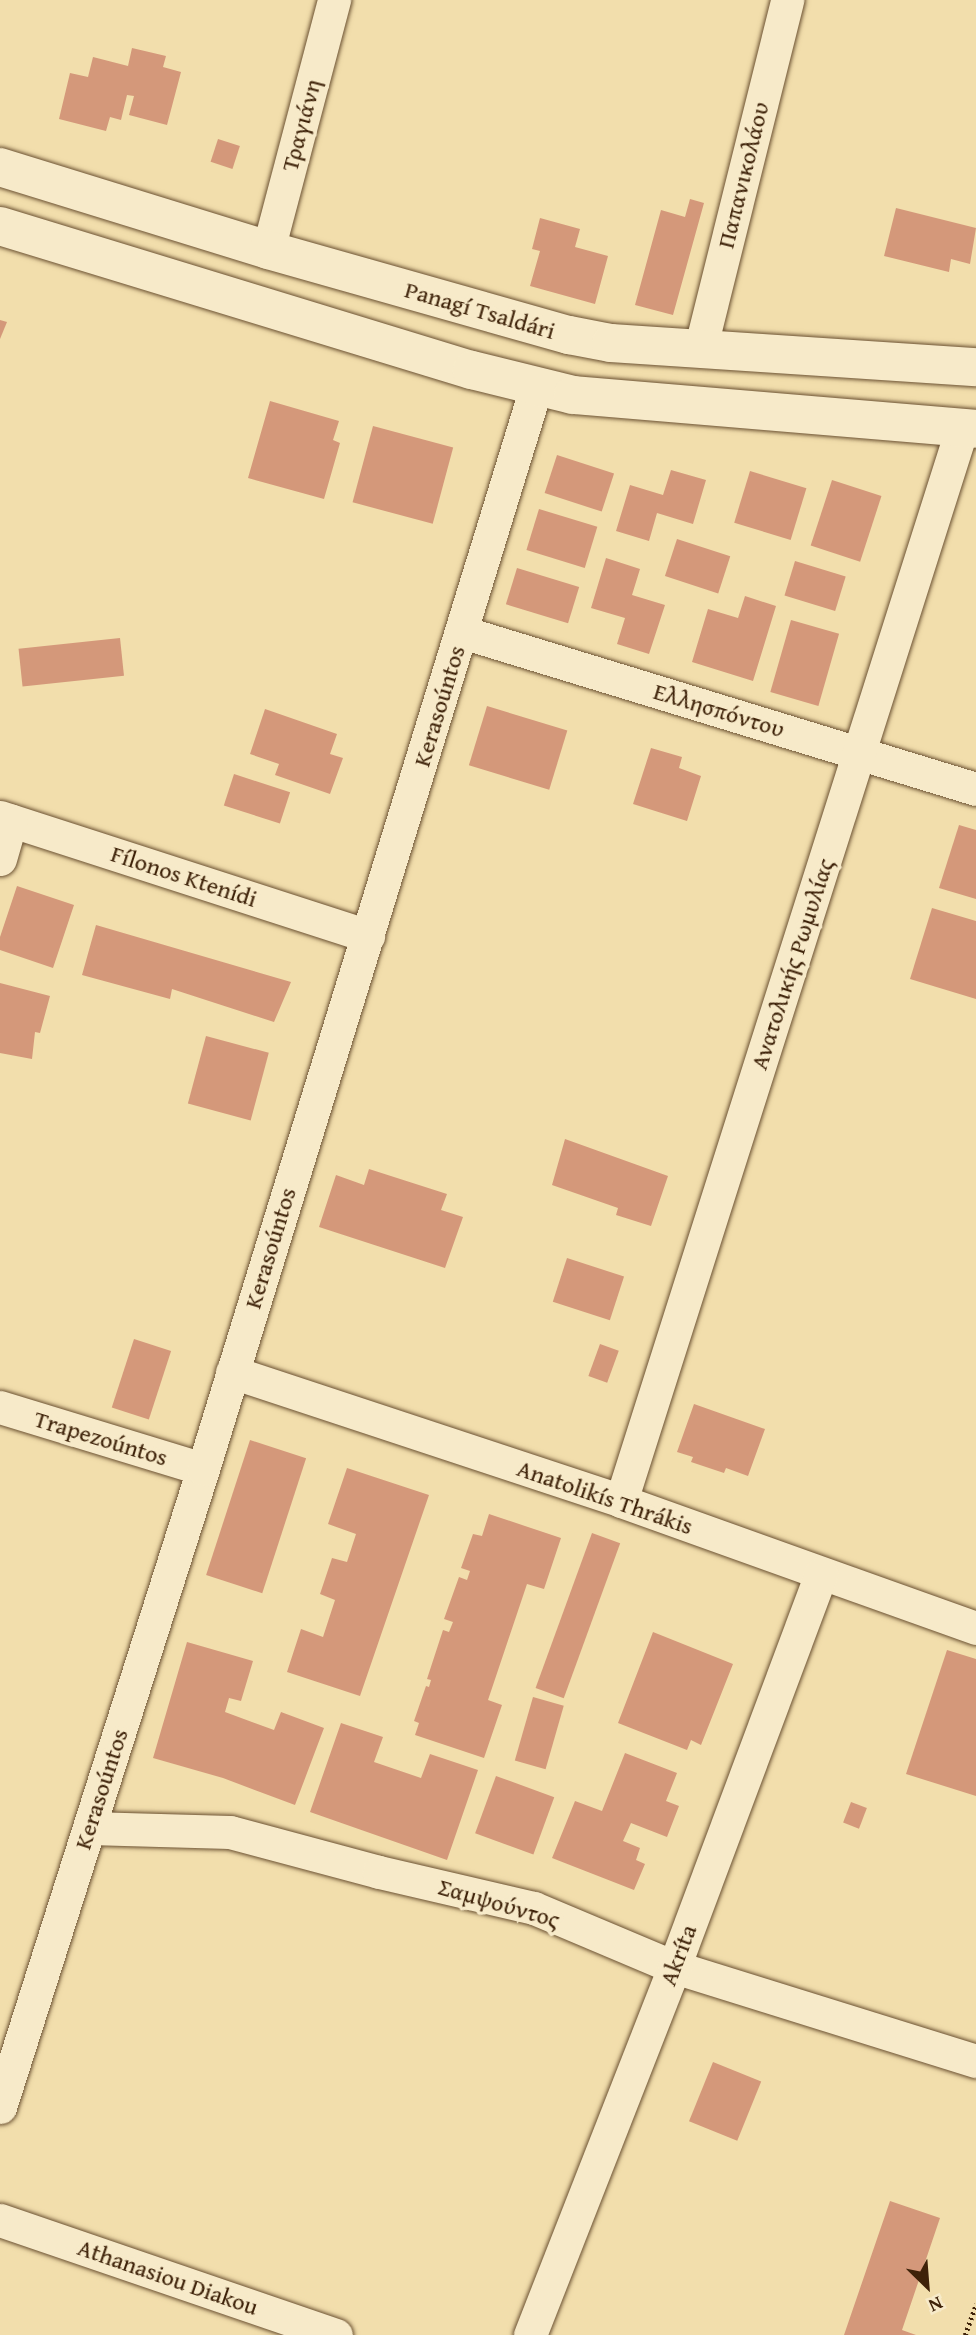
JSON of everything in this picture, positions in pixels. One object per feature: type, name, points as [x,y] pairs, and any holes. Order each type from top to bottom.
[{"type":"street","name":"Τραγιάνη","points":[[268,250],[334,0]]},
{"type":"street","name":"Παπανικολάου","points":[[700,350],[787,0]]},
{"type":"street","name":"Panagí Tsaldári","points":[[0,167],[268,250],[569,335],[611,343],[700,350],[976,367]]},
{"type":"street","points":[[0,226],[536,387],[608,400],[969,428]]},
{"type":"street","name":"Kerasoúntos","points":[[0,2107],[203,1469],[536,387]]},
{"type":"street","name":"Ανατολικής Ρωμυλίας","points":[[621,1501],[859,753],[969,428]]},
{"type":"street","name":"Ελλησπόντου","points":[[462,632],[976,789]]},
{"type":"street","points":[[0,859],[6,819]]},
{"type":"street","name":"Fílonos Ktenídi","points":[[6,819],[368,936]]},
{"type":"street","name":"Anatolikís Thrákis","points":[[232,1371],[621,1501],[976,1628]]},
{"type":"street","name":"Trapezoúntos","points":[[0,1408],[203,1469]]},
{"type":"street","name":"Akríta","points":[[530,2335],[674,1967],[821,1574]]},
{"type":"street","name":"Σαμψούντος","points":[[89,1828],[230,1832],[379,1872],[534,1908],[674,1967],[976,2061]]},
{"type":"street","name":"Athanasiou Diakou","points":[[0,2220],[336,2335]]},
{"type":"path","points":[[965,2335],[976,2304]]},
{"type":"building","points":[[132,48],[166,56],[163,67],[181,72],[167,125],[129,115],[134,96],[127,95],[121,120],[110,117],[106,131],[59,119],[70,73],[88,77],[93,57],[128,66]]},
{"type":"building","points":[[218,139],[240,146],[232,169],[211,162]]},
{"type":"building","points":[[690,199],[704,203],[673,315],[635,305],[661,210],[685,217]]},
{"type":"building","points":[[896,208],[976,228],[970,264],[951,259],[949,272],[884,256]]},
{"type":"building","points":[[540,218],[580,229],[575,247],[608,256],[595,304],[530,286],[540,251],[532,249]]},
{"type":"building","points":[[0,320],[7,322],[0,339]]},
{"type":"building","points":[[270,401],[339,421],[333,440],[340,443],[324,499],[248,478]]},
{"type":"building","points":[[373,426],[453,447],[433,524],[353,502]]},
{"type":"building","points":[[557,455],[614,474],[602,512],[545,493]]},
{"type":"building","points":[[671,470],[706,480],[693,524],[657,513],[649,541],[616,531],[630,485],[663,495]]},
{"type":"building","points":[[750,471],[806,488],[791,540],[734,523]]},
{"type":"building","points":[[832,480],[881,496],[860,562],[811,546]]},
{"type":"building","points":[[539,509],[597,527],[585,568],[526,550]]},
{"type":"building","points":[[677,539],[730,556],[718,593],[665,576]]},
{"type":"building","points":[[606,558],[640,569],[632,595],[665,605],[649,654],[617,644],[625,618],[591,608]]},
{"type":"building","points":[[795,561],[846,576],[835,611],[784,595]]},
{"type":"building","points":[[517,568],[579,587],[568,623],[506,604]]},
{"type":"building","points":[[745,596],[776,606],[753,681],[692,662],[708,609],[738,618]]},
{"type":"building","points":[[791,620],[839,634],[818,706],[770,692]]},
{"type":"building","points":[[120,638],[124,676],[23,686],[19,649]]},
{"type":"building","points":[[487,706],[567,731],[549,790],[469,765]]},
{"type":"building","points":[[265,709],[337,734],[330,754],[343,758],[330,794],[275,775],[279,764],[250,754]]},
{"type":"building","points":[[651,748],[682,757],[679,768],[701,776],[687,821],[633,804]]},
{"type":"building","points":[[234,774],[290,792],[280,824],[224,805]]},
{"type":"building","points":[[959,825],[976,830],[976,899],[939,888]]},
{"type":"building","points":[[17,886],[74,905],[53,968],[0,950],[0,937]]},
{"type":"building","points":[[932,908],[976,921],[976,999],[910,979]]},
{"type":"building","points":[[96,925],[291,982],[274,1022],[172,989],[170,999],[82,975]]},
{"type":"building","points":[[0,983],[50,996],[40,1033],[35,1032],[32,1059],[0,1053]]},
{"type":"building","points":[[206,1036],[269,1053],[251,1120],[188,1104]]},
{"type":"building","points":[[565,1139],[668,1176],[651,1226],[616,1215],[618,1208],[552,1185]]},
{"type":"building","points":[[369,1169],[447,1194],[441,1210],[463,1217],[445,1268],[319,1227],[336,1175],[364,1185]]},
{"type":"building","points":[[567,1258],[624,1277],[610,1320],[553,1302]]},
{"type":"building","points":[[134,1339],[171,1351],[149,1420],[112,1407]]},
{"type":"building","points":[[600,1344],[619,1351],[607,1383],[588,1376]]},
{"type":"building","points":[[694,1404],[765,1429],[748,1476],[726,1468],[724,1473],[691,1462],[693,1457],[677,1452]]},
{"type":"building","points":[[250,1440],[306,1458],[262,1593],[206,1575]]},
{"type":"building","points":[[347,1468],[429,1495],[360,1696],[287,1672],[301,1629],[323,1637],[335,1600],[320,1594],[332,1558],[347,1562],[356,1534],[328,1524]]},
{"type":"building","points":[[489,1514],[561,1538],[544,1589],[527,1584],[488,1700],[502,1705],[484,1758],[415,1735],[419,1723],[414,1721],[426,1686],[429,1687],[431,1680],[427,1679],[443,1630],[449,1632],[453,1622],[444,1619],[459,1577],[467,1580],[470,1571],[461,1568],[473,1534],[482,1536]]},
{"type":"building","points":[[592,1533],[620,1543],[564,1698],[536,1688]]},
{"type":"building","points":[[653,1632],[733,1664],[701,1745],[691,1740],[687,1750],[618,1723]]},
{"type":"building","points":[[187,1642],[253,1661],[241,1701],[229,1698],[225,1712],[274,1730],[281,1712],[324,1728],[295,1805],[223,1778],[153,1758]]},
{"type":"building","points":[[947,1650],[976,1659],[976,1796],[906,1774]]},
{"type":"building","points":[[533,1697],[564,1706],[546,1769],[515,1760]]},
{"type":"building","points":[[341,1723],[383,1737],[374,1762],[421,1778],[430,1754],[478,1770],[447,1860],[310,1812]]},
{"type":"building","points":[[625,1753],[677,1773],[666,1801],[679,1806],[667,1837],[631,1823],[623,1841],[640,1848],[636,1860],[645,1864],[634,1890],[552,1858],[575,1801],[602,1811]]},
{"type":"building","points":[[496,1776],[554,1797],[533,1855],[475,1833]]},
{"type":"building","points":[[851,1802],[867,1808],[859,1829],[843,1823]]},
{"type":"building","points":[[713,2062],[761,2081],[737,2141],[689,2121]]},
{"type":"building","points":[[890,2201],[940,2218],[902,2330],[916,2335],[844,2335]]}]
